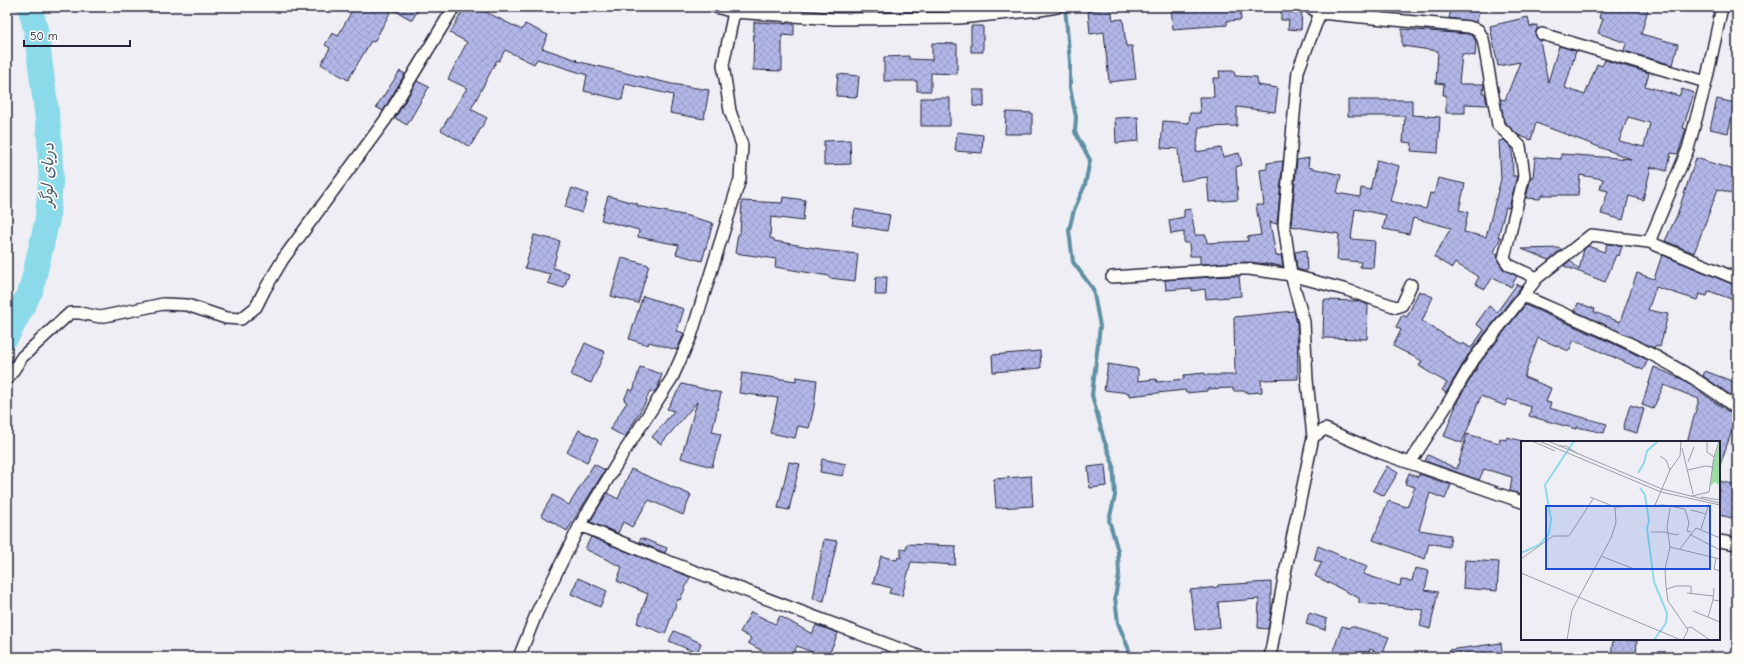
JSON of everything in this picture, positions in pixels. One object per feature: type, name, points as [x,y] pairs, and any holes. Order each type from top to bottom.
[{"type":"street","points":[[7,380],[22,358],[70,314],[80,313],[100,316],[163,304],[187,305],[226,318],[241,319],[256,307],[283,259],[386,119],[454,7]]},
{"type":"street","points":[[716,7],[734,12],[835,19],[960,18],[1057,7]]},
{"type":"street","points":[[1309,7],[1320,12],[1469,27],[1478,30],[1483,39],[1498,125],[1520,146],[1524,176],[1504,258],[1510,265],[1537,278]]},
{"type":"street","points":[[1649,242],[1688,149],[1706,82],[1722,7]]},
{"type":"street","points":[[519,657],[537,612],[580,524],[672,378],[691,336],[740,179],[742,146],[730,111],[723,64],[734,12]]},
{"type":"street","points":[[1270,657],[1284,578],[1313,437],[1307,380],[1304,322],[1291,275],[1284,224],[1298,71],[1320,12]]},
{"type":"street","points":[[1542,34],[1706,82]]},
{"type":"street","points":[[1410,463],[1474,359],[1522,296],[1537,278],[1591,235],[1649,242],[1737,279]]},
{"type":"street","points":[[1112,277],[1228,269],[1249,269],[1291,275],[1347,290],[1396,307],[1402,305],[1411,284]]},
{"type":"street","points":[[1522,296],[1665,361],[1714,391],[1737,409]]},
{"type":"street","points":[[1313,437],[1325,428],[1410,463],[1521,502]]},
{"type":"street","points":[[580,524],[666,560],[921,657]]},
{"type":"street","points":[[1720,541],[1737,544]]},
{"type":"building","points":[[354,7],[420,7],[412,20],[392,9],[374,42],[371,41],[348,80],[321,64],[330,48],[325,45],[332,33],[338,36]]},
{"type":"building","points":[[465,7],[476,7],[522,30],[525,24],[548,35],[542,48],[577,60],[576,61],[672,84],[709,90],[704,119],[670,113],[673,95],[625,84],[622,100],[584,91],[587,75],[537,59],[534,64],[505,50],[499,61],[497,60],[471,109],[487,118],[470,147],[441,130],[467,88],[448,79],[467,42],[450,33]]},
{"type":"building","points":[[1171,7],[1240,7],[1241,20],[1227,21],[1227,25],[1173,29]]},
{"type":"building","points":[[1281,7],[1302,7],[1301,30],[1288,29],[1289,20],[1281,20]]},
{"type":"building","points":[[1452,7],[1480,7],[1477,22],[1449,18]]},
{"type":"building","points":[[1602,7],[1639,7],[1648,9],[1641,34],[1678,44],[1673,65],[1624,51],[1626,43],[1598,33],[1603,19],[1599,18]]},
{"type":"building","points":[[1111,8],[1113,20],[1123,19],[1126,46],[1132,46],[1136,79],[1109,82],[1104,32],[1090,34],[1088,11]]},
{"type":"building","points":[[1528,17],[1530,27],[1537,25],[1535,35],[1540,41],[1548,82],[1559,46],[1576,51],[1565,88],[1585,95],[1597,64],[1602,66],[1605,60],[1649,73],[1645,86],[1679,96],[1682,89],[1694,93],[1683,128],[1686,129],[1678,154],[1671,153],[1667,171],[1651,167],[1643,200],[1629,196],[1623,220],[1601,214],[1608,191],[1600,189],[1603,179],[1580,175],[1578,195],[1542,195],[1540,199],[1526,198],[1531,177],[1533,177],[1535,157],[1561,159],[1561,154],[1631,159],[1536,123],[1531,140],[1518,135],[1504,122],[1500,99],[1505,100],[1520,62],[1498,66],[1490,26]],"holes":[[[1628,117],[1650,123],[1644,147],[1619,141]]]},
{"type":"building","points":[[754,22],[794,24],[794,36],[782,35],[782,71],[753,70]]},
{"type":"building","points":[[971,26],[983,26],[983,52],[971,52]]},
{"type":"building","points":[[1402,29],[1468,34],[1473,36],[1476,42],[1475,56],[1462,54],[1459,84],[1484,84],[1483,93],[1485,94],[1487,105],[1465,104],[1465,113],[1446,113],[1446,95],[1443,95],[1444,84],[1436,83],[1438,51],[1402,46]]},
{"type":"building","points":[[932,43],[957,44],[957,74],[931,73],[931,91],[917,91],[917,81],[884,81],[884,57],[909,56],[909,59],[932,60]]},
{"type":"building","points":[[400,71],[405,74],[383,111],[376,107]]},
{"type":"building","points":[[1219,71],[1234,71],[1235,76],[1257,77],[1257,85],[1278,88],[1275,112],[1237,107],[1237,126],[1199,127],[1196,152],[1221,148],[1223,157],[1239,153],[1242,165],[1236,167],[1238,200],[1209,202],[1207,177],[1181,181],[1178,149],[1161,148],[1163,121],[1189,123],[1190,113],[1200,113],[1199,97],[1214,97],[1213,78],[1220,78]]},
{"type":"building","points":[[838,74],[859,76],[857,97],[836,96]]},
{"type":"building","points":[[417,81],[429,87],[407,125],[395,118]]},
{"type":"building","points":[[973,90],[984,90],[984,107],[973,106]]},
{"type":"building","points":[[921,98],[950,98],[950,126],[921,126]]},
{"type":"building","points":[[1717,99],[1735,103],[1728,133],[1710,129]]},
{"type":"building","points":[[1348,100],[1412,100],[1412,115],[1440,117],[1438,153],[1411,151],[1412,143],[1403,142],[1405,116],[1348,116]]},
{"type":"building","points":[[1006,112],[1032,113],[1032,134],[1005,134]]},
{"type":"building","points":[[1138,117],[1139,141],[1116,143],[1115,118]]},
{"type":"building","points":[[957,132],[983,135],[982,153],[955,151]]},
{"type":"building","points":[[850,140],[851,164],[824,165],[824,141]]},
{"type":"building","points":[[1504,140],[1512,148],[1513,176],[1517,176],[1509,208],[1506,207],[1498,237],[1501,237],[1494,252],[1498,254],[1498,261],[1503,269],[1517,276],[1511,287],[1493,277],[1485,289],[1475,284],[1479,277],[1455,263],[1452,268],[1434,257],[1451,228],[1413,218],[1409,234],[1383,229],[1386,215],[1355,209],[1351,239],[1375,241],[1373,268],[1360,267],[1361,262],[1337,260],[1339,234],[1291,226],[1297,160],[1309,158],[1308,167],[1341,175],[1337,193],[1360,197],[1361,188],[1370,190],[1377,160],[1399,166],[1390,201],[1426,209],[1430,193],[1434,194],[1438,178],[1465,184],[1459,210],[1468,212],[1464,232],[1486,237],[1501,179],[1499,141]]},
{"type":"building","points":[[1696,158],[1737,171],[1737,195],[1718,189],[1694,253],[1665,241],[1677,215]]},
{"type":"building","points":[[1283,161],[1277,224],[1270,222],[1276,256],[1281,255],[1283,267],[1249,262],[1200,264],[1200,256],[1190,256],[1189,243],[1184,243],[1184,232],[1171,234],[1169,220],[1184,217],[1184,210],[1191,209],[1195,235],[1206,235],[1207,243],[1248,241],[1247,237],[1261,235],[1256,205],[1264,205],[1260,170],[1267,169],[1267,163]]},
{"type":"building","points":[[572,188],[588,194],[582,213],[565,207]]},
{"type":"building","points":[[608,196],[638,204],[637,206],[688,216],[713,223],[702,261],[676,254],[679,245],[638,237],[639,230],[601,220]]},
{"type":"building","points":[[783,197],[805,200],[803,221],[771,217],[770,238],[774,239],[774,241],[821,250],[858,254],[855,281],[829,278],[829,276],[775,267],[776,259],[735,253],[738,234],[740,234],[742,201],[782,203]]},
{"type":"building","points":[[855,209],[890,215],[887,231],[852,225]]},
{"type":"building","points":[[534,235],[560,241],[553,268],[569,273],[564,288],[548,283],[551,274],[525,268]]},
{"type":"building","points":[[1607,244],[1622,246],[1619,256],[1616,255],[1605,282],[1564,266],[1570,260],[1579,270],[1584,249],[1588,246],[1604,252]]},
{"type":"building","points":[[1560,248],[1561,250],[1549,260],[1522,249]]},
{"type":"building","points":[[1306,250],[1307,271],[1304,271],[1297,269],[1295,252]]},
{"type":"building","points":[[1662,255],[1737,286],[1737,301],[1709,291],[1707,296],[1699,294],[1697,300],[1656,287],[1648,310],[1668,314],[1660,347],[1655,346],[1654,348],[1575,311],[1578,303],[1595,309],[1594,312],[1620,322],[1637,273],[1654,279]]},
{"type":"building","points":[[622,258],[649,265],[638,303],[611,296]]},
{"type":"building","points":[[1239,276],[1241,296],[1206,299],[1205,289],[1192,291],[1192,288],[1166,290],[1165,280]]},
{"type":"building","points":[[876,277],[887,277],[886,295],[875,295]]},
{"type":"building","points":[[1517,284],[1521,287],[1468,355],[1446,393],[1442,390],[1447,383],[1419,366],[1422,361],[1393,346],[1401,330],[1396,327],[1402,315],[1407,317],[1419,291],[1433,297],[1422,321],[1461,345],[1463,343],[1471,348],[1484,330],[1476,324],[1489,306],[1497,312]]},
{"type":"building","points":[[643,296],[684,309],[677,331],[684,333],[677,350],[649,342],[648,345],[629,339]]},
{"type":"building","points":[[1324,300],[1358,301],[1368,305],[1367,339],[1323,338]]},
{"type":"building","points":[[1525,305],[1648,360],[1643,370],[1574,340],[1569,351],[1538,338],[1524,377],[1551,388],[1546,402],[1551,403],[1549,408],[1607,424],[1604,433],[1577,427],[1576,429],[1529,416],[1531,407],[1508,399],[1505,406],[1481,396],[1462,443],[1444,436],[1458,400],[1480,363]]},
{"type":"building","points":[[1294,311],[1297,323],[1298,379],[1261,380],[1262,392],[1247,393],[1247,391],[1233,391],[1233,388],[1207,389],[1207,391],[1186,393],[1185,390],[1129,396],[1129,393],[1104,390],[1108,364],[1138,369],[1138,381],[1156,379],[1157,382],[1184,379],[1184,375],[1205,373],[1205,375],[1235,375],[1234,317]]},
{"type":"building","points":[[585,343],[605,352],[591,383],[571,375]]},
{"type":"building","points":[[1040,351],[1041,368],[993,372],[992,355]]},
{"type":"building","points":[[640,367],[662,374],[658,387],[654,392],[650,391],[645,403],[625,437],[610,429],[627,402],[624,400],[629,389],[633,391]]},
{"type":"building","points":[[1654,367],[1684,380],[1733,415],[1737,416],[1720,465],[1720,441],[1687,441],[1699,399],[1664,385],[1653,409],[1642,405]]},
{"type":"building","points":[[1705,371],[1737,383],[1737,400],[1703,376]]},
{"type":"building","points":[[742,373],[796,381],[796,377],[817,380],[814,407],[809,428],[798,426],[795,438],[770,433],[778,398],[739,393]]},
{"type":"building","points":[[682,384],[721,393],[712,432],[721,434],[712,467],[681,458],[697,402],[661,444],[652,437],[674,411],[667,409]]},
{"type":"building","points":[[1630,405],[1644,409],[1637,433],[1623,429]]},
{"type":"building","points":[[579,430],[598,440],[587,462],[567,452]]},
{"type":"building","points":[[1467,434],[1499,443],[1500,438],[1506,440],[1507,437],[1522,441],[1521,495],[1510,491],[1512,477],[1484,469],[1479,480],[1425,461],[1428,455],[1457,469]]},
{"type":"building","points":[[822,459],[846,464],[843,476],[820,472]]},
{"type":"building","points":[[789,462],[800,464],[789,510],[778,508]]},
{"type":"building","points":[[594,464],[605,470],[567,531],[541,515],[553,495],[569,505]]},
{"type":"building","points":[[1105,465],[1107,486],[1090,488],[1088,467]]},
{"type":"building","points":[[1387,466],[1398,473],[1384,496],[1373,490]]},
{"type":"building","points":[[631,469],[691,495],[683,515],[649,500],[632,527],[623,522],[618,533],[590,522],[607,493],[618,499]]},
{"type":"building","points":[[1409,473],[1418,477],[1419,474],[1451,485],[1445,499],[1430,493],[1419,530],[1451,535],[1449,547],[1429,543],[1425,559],[1373,540],[1388,501],[1407,507],[1415,487],[1405,484]]},
{"type":"building","points":[[1031,476],[1033,506],[996,508],[994,479]]},
{"type":"building","points":[[1720,481],[1737,485],[1737,519],[1720,515]]},
{"type":"building","points":[[591,537],[690,577],[680,600],[678,599],[665,634],[637,623],[648,594],[617,581],[622,567],[585,549]]},
{"type":"building","points":[[641,538],[667,548],[665,553],[639,542]]},
{"type":"building","points":[[824,539],[837,541],[824,601],[813,599]]},
{"type":"building","points":[[907,544],[956,546],[955,565],[911,562],[902,596],[889,593],[891,588],[873,583],[881,556],[897,560],[898,557],[901,558],[901,549],[906,550]]},
{"type":"building","points":[[1318,546],[1367,567],[1363,574],[1400,586],[1401,580],[1412,581],[1415,568],[1429,571],[1425,590],[1438,592],[1430,629],[1420,626],[1424,610],[1359,603],[1359,598],[1315,576],[1322,562],[1314,560]]},
{"type":"building","points":[[1465,560],[1499,562],[1497,591],[1463,588]]},
{"type":"building","points":[[578,578],[607,591],[600,607],[571,594]]},
{"type":"building","points":[[1271,582],[1271,613],[1268,629],[1258,628],[1259,599],[1218,602],[1220,627],[1195,630],[1190,590],[1218,587],[1218,585]]},
{"type":"building","points":[[751,612],[775,624],[780,616],[812,634],[816,625],[838,633],[828,657],[824,657],[797,646],[791,657],[773,657],[748,643],[751,638],[740,632]]},
{"type":"building","points":[[1309,613],[1327,619],[1325,630],[1306,624]]},
{"type":"building","points":[[1342,626],[1349,628],[1351,626],[1389,637],[1382,654],[1370,649],[1367,657],[1331,657]]},
{"type":"building","points":[[674,631],[701,643],[697,653],[669,641]]},
{"type":"building","points":[[1613,640],[1637,641],[1636,657],[1611,657]]},
{"type":"building","points":[[1501,643],[1503,657],[1450,657],[1449,650]]},
{"type":"waterway","name":"دریای لوگر","points":[[7,336],[31,290],[47,221],[51,177],[49,131],[36,31],[30,7]]},
{"type":"waterway","points":[[1065,7],[1070,62],[1070,88],[1076,117],[1075,132],[1090,160],[1085,185],[1074,210],[1069,230],[1073,262],[1093,289],[1100,326],[1092,395],[1104,440],[1113,464],[1115,496],[1109,520],[1118,551],[1119,575],[1115,597],[1118,623],[1132,657]]}]
